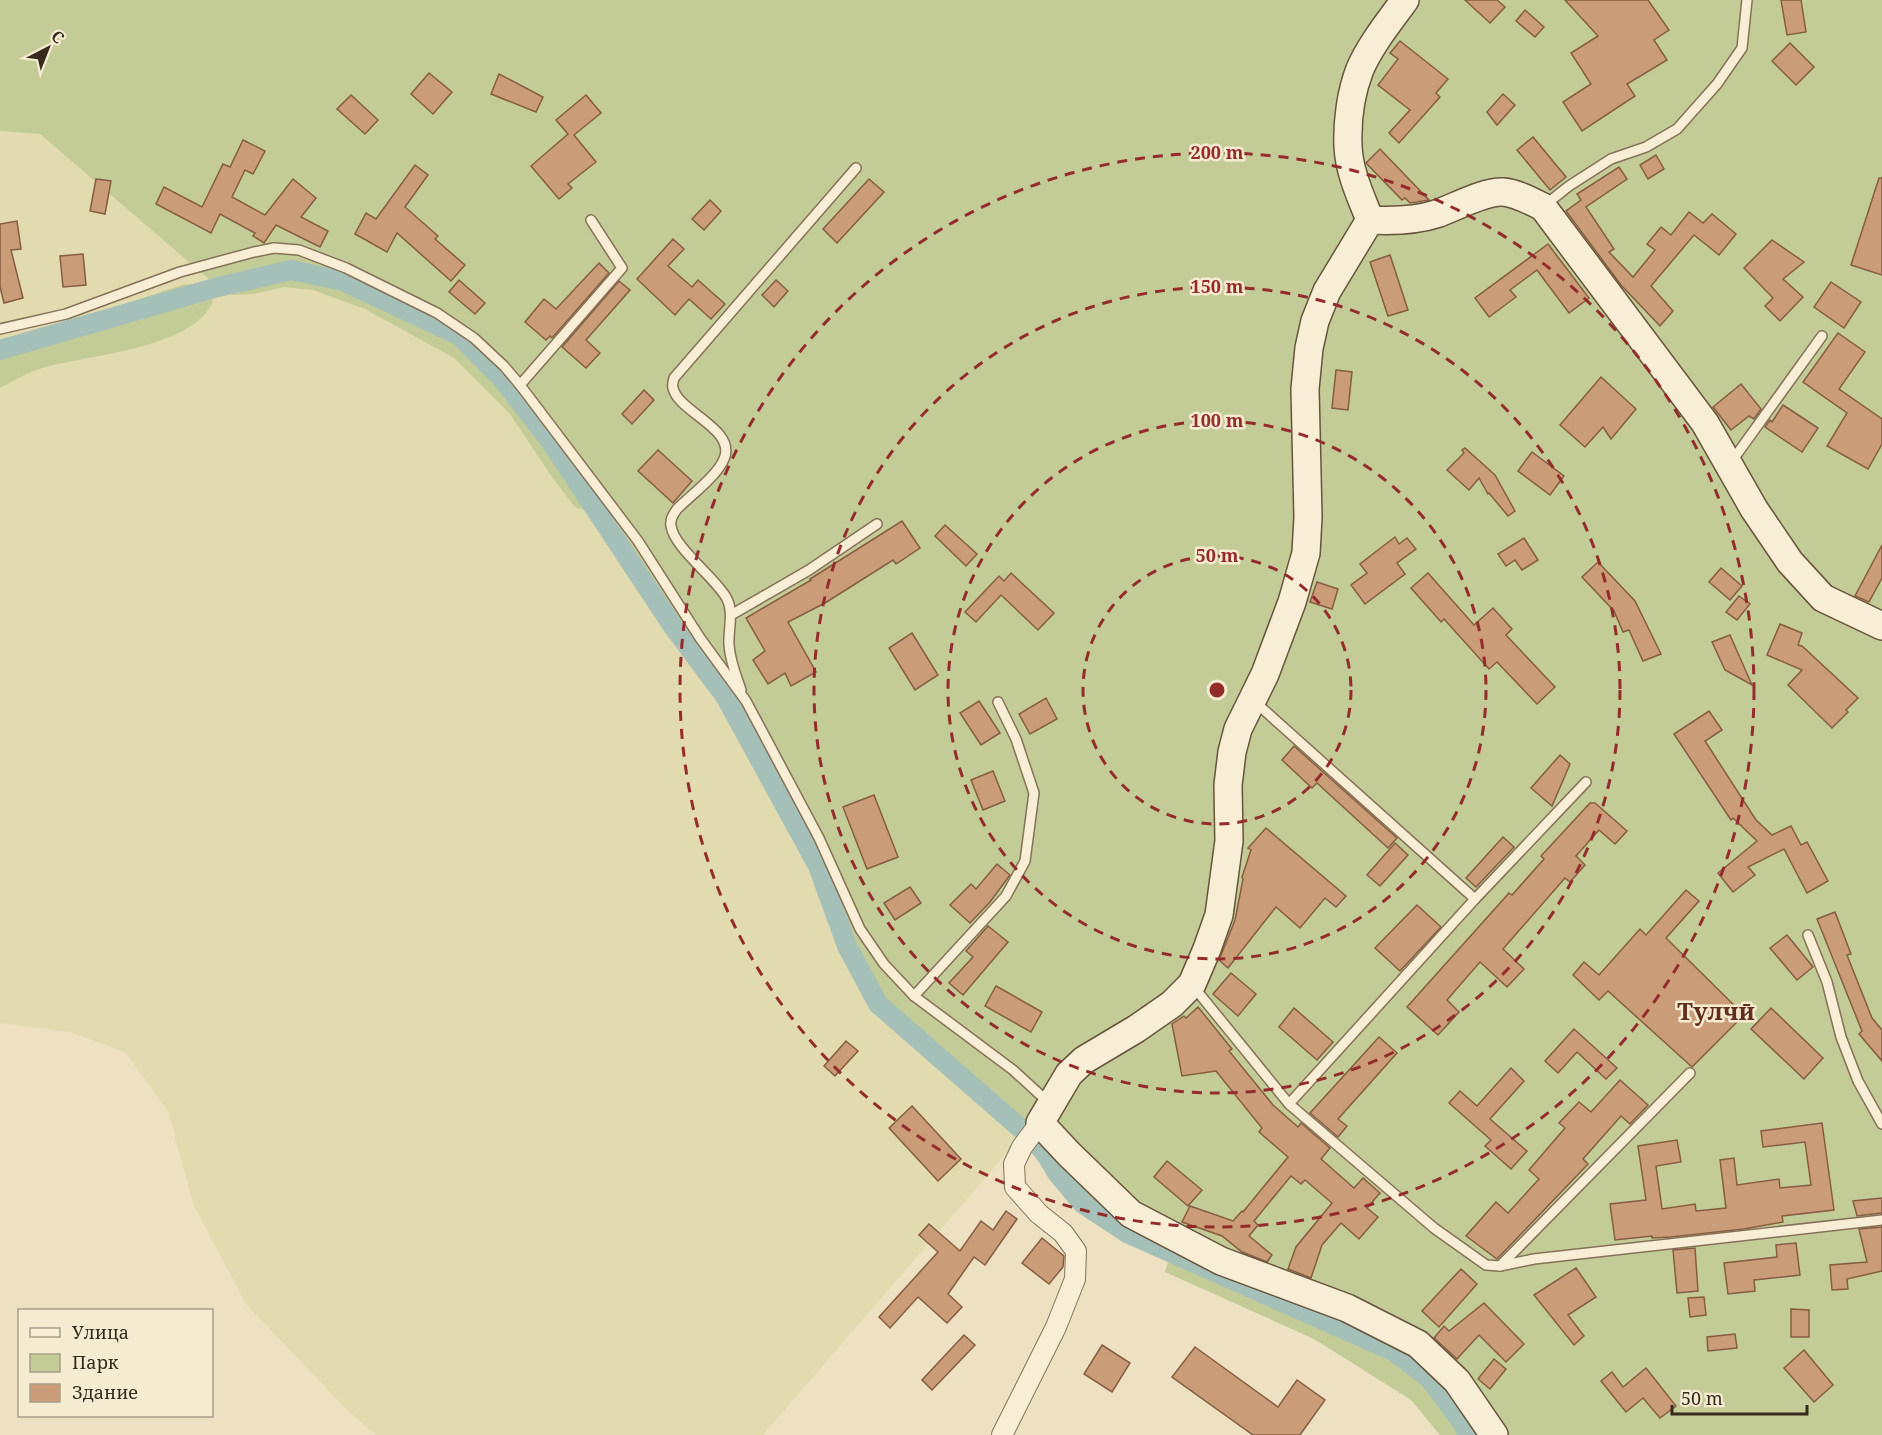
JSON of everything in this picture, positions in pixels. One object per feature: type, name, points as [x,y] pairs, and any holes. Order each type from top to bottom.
[{"type":"street","points":[[1370,220],[1355,181],[1348,147],[1350,112],[1360,69],[1405,0]]},
{"type":"street","points":[[1370,220],[1394,221],[1434,215],[1472,200],[1502,192],[1525,198],[1543,207],[1699,414],[1754,509],[1790,562],[1823,598],[1882,626]]},
{"type":"street","points":[[1002,1435],[1056,1327],[1075,1279],[1076,1251],[1063,1233],[1039,1214],[1015,1187],[1014,1164],[1069,1074],[1084,1060],[1172,1004],[1192,984],[1207,950],[1219,915],[1229,841],[1228,785],[1232,752],[1238,729],[1265,674],[1292,602],[1306,553],[1308,495],[1305,388],[1309,348],[1315,321],[1327,291],[1370,220]]},
{"type":"street","points":[[1037,1127],[1069,1154],[1131,1214],[1221,1261],[1347,1308],[1418,1344],[1457,1381],[1494,1435]]},
{"type":"lane","points":[[1543,207],[1569,186],[1611,159],[1646,147],[1677,129],[1717,84],[1742,48],[1747,0]]},
{"type":"lane","points":[[856,168],[674,378],[673,388],[677,396],[716,430],[726,447],[725,457],[720,466],[677,509],[671,518],[670,527],[678,540],[729,601],[729,644],[733,669],[746,701],[819,838],[860,929],[884,964],[914,996],[1013,1070],[1037,1127]]},
{"type":"lane","points":[[520,385],[622,268],[591,220]]},
{"type":"lane","points":[[0,329],[66,314],[180,272],[274,248],[298,250],[346,268],[437,313],[474,338],[504,366],[520,385],[638,541],[700,638],[746,701]]},
{"type":"lane","points":[[1730,464],[1822,336]]},
{"type":"lane","points":[[730,615],[809,570],[877,524]]},
{"type":"lane","points":[[1252,699],[1475,899]]},
{"type":"lane","points":[[914,996],[1006,896],[1025,861],[1034,794],[1016,739],[998,702]]},
{"type":"lane","points":[[1289,1104],[1475,899],[1586,782]]},
{"type":"lane","points":[[1808,935],[1827,982],[1841,1037],[1858,1082],[1882,1124]]},
{"type":"lane","points":[[1192,984],[1289,1104],[1434,1228],[1486,1265],[1500,1266],[1534,1259],[1882,1220]]},
{"type":"lane","points":[[1500,1266],[1690,1073]]},
{"type":"lane","points":[[1874,1109],[1882,1102]]},
{"type":"shaded area","points":[[0,131],[40,134],[218,287],[291,270],[504,381],[592,502],[672,625],[725,696],[818,866],[847,946],[977,1089],[1025,1132],[763,1435],[376,1435],[349,1412],[246,1304],[194,1206],[168,1111],[125,1052],[70,1032],[0,1023],[0,350],[217,287],[203,283],[45,330],[0,340]]},
{"type":"green space","points":[[0,0],[1882,0],[1882,1435],[1440,1435],[1411,1400],[1314,1339],[1165,1272],[1171,1252],[1127,1233],[1083,1204],[1057,1173],[1036,1142],[878,1004],[847,946],[818,866],[725,696],[672,625],[591,502],[583,510],[575,507],[510,414],[454,358],[365,309],[313,290],[284,287],[253,294],[233,295],[226,286],[218,287],[40,134],[0,131]]},
{"type":"green space","points":[[203,283],[213,301],[202,317],[185,330],[137,348],[36,370],[0,388],[0,340],[45,330],[182,285]]},
{"type":"building","points":[[1465,0],[1497,0],[1505,7],[1490,23]]},
{"type":"building","points":[[1565,0],[1648,0],[1669,30],[1654,40],[1667,60],[1627,84],[1635,96],[1582,131],[1563,102],[1591,84],[1571,53],[1598,36]]},
{"type":"building","points":[[1781,0],[1801,0],[1806,32],[1787,35]]},
{"type":"building","points":[[1525,10],[1544,27],[1535,37],[1516,21]]},
{"type":"building","points":[[1400,41],[1448,79],[1436,93],[1440,97],[1399,143],[1389,133],[1410,110],[1378,85],[1398,59],[1390,53]]},
{"type":"building","points":[[1790,43],[1814,67],[1796,85],[1772,61]]},
{"type":"building","points":[[429,73],[452,92],[433,114],[411,94]]},
{"type":"building","points":[[499,74],[543,97],[536,112],[491,94]]},
{"type":"building","points":[[1503,94],[1515,105],[1497,125],[1487,112]]},
{"type":"building","points":[[351,95],[378,120],[365,134],[337,109]]},
{"type":"building","points":[[586,95],[601,113],[574,135],[596,162],[568,184],[572,188],[559,199],[531,166],[568,134],[556,120]]},
{"type":"building","points":[[1533,137],[1566,177],[1550,190],[1517,150]]},
{"type":"building","points":[[243,140],[265,151],[253,174],[245,170],[232,197],[265,215],[293,179],[316,198],[301,217],[328,231],[320,247],[276,225],[264,243],[253,236],[255,233],[220,214],[211,233],[156,204],[164,187],[202,207],[223,164],[230,167]]},
{"type":"building","points":[[1380,149],[1429,200],[1410,203],[1405,198],[1402,200],[1366,163]]},
{"type":"building","points":[[1656,155],[1664,169],[1648,179],[1640,165]]},
{"type":"building","points":[[415,165],[428,175],[405,207],[438,236],[435,239],[465,265],[451,281],[397,233],[387,252],[355,234],[366,213],[376,219]]},
{"type":"building","points":[[1619,167],[1627,179],[1586,207],[1614,249],[1609,252],[1633,277],[1655,250],[1647,244],[1661,227],[1671,235],[1689,212],[1703,223],[1712,214],[1736,234],[1719,255],[1694,235],[1651,286],[1673,311],[1660,326],[1621,285],[1566,211],[1581,200],[1577,194]]},
{"type":"building","points":[[1879,178],[1882,178],[1882,275],[1851,265]]},
{"type":"building","points":[[96,179],[111,181],[105,214],[90,211]]},
{"type":"building","points":[[869,179],[884,192],[837,243],[823,229]]},
{"type":"building","points":[[710,200],[721,211],[704,230],[692,219]]},
{"type":"building","points":[[17,221],[21,249],[11,250],[23,298],[4,303],[0,287],[0,224]]},
{"type":"building","points":[[673,239],[684,249],[668,266],[692,287],[698,280],[725,304],[711,319],[689,299],[675,315],[637,279]]},
{"type":"building","points":[[1772,240],[1804,262],[1783,279],[1803,297],[1780,321],[1765,306],[1773,298],[1744,268]]},
{"type":"building","points":[[1548,244],[1589,298],[1569,313],[1537,270],[1510,290],[1516,297],[1489,317],[1475,298]]},
{"type":"building","points":[[83,254],[86,285],[63,287],[60,256]]},
{"type":"building","points":[[1390,255],[1408,310],[1388,316],[1370,262]]},
{"type":"building","points":[[599,263],[609,273],[552,338],[550,336],[546,340],[525,322],[544,299],[556,309]]},
{"type":"building","points":[[459,280],[485,303],[475,314],[449,292]]},
{"type":"building","points":[[776,280],[788,291],[774,307],[762,295]]},
{"type":"building","points":[[619,281],[630,290],[586,340],[600,353],[586,368],[562,347]]},
{"type":"building","points":[[1831,282],[1861,302],[1844,328],[1814,307]]},
{"type":"building","points":[[1838,333],[1865,352],[1839,389],[1882,419],[1882,444],[1868,469],[1827,446],[1847,413],[1803,382]]},
{"type":"building","points":[[1336,370],[1352,372],[1348,410],[1332,408]]},
{"type":"building","points":[[1601,377],[1636,409],[1611,439],[1603,427],[1585,447],[1560,425]]},
{"type":"building","points":[[1741,384],[1761,409],[1754,419],[1749,416],[1731,430],[1713,407]]},
{"type":"building","points":[[644,390],[654,400],[632,424],[622,414]]},
{"type":"building","points":[[1783,405],[1818,428],[1802,452],[1765,427],[1770,420],[1772,422]]},
{"type":"building","points":[[1465,448],[1495,475],[1515,511],[1508,516],[1488,494],[1479,478],[1469,490],[1447,470],[1464,453],[1462,450]]},
{"type":"building","points":[[658,450],[692,481],[673,503],[638,471]]},
{"type":"building","points":[[1532,452],[1564,476],[1550,495],[1518,471]]},
{"type":"building","points":[[902,521],[920,548],[896,564],[893,560],[825,603],[788,622],[816,672],[791,686],[785,673],[768,684],[753,660],[765,651],[746,618],[811,580]]},
{"type":"building","points":[[945,525],[977,554],[966,566],[935,536]]},
{"type":"building","points":[[1395,537],[1399,544],[1407,538],[1416,549],[1397,563],[1405,574],[1365,604],[1351,585],[1367,573],[1360,564]]},
{"type":"building","points":[[1524,538],[1538,560],[1522,570],[1515,560],[1506,566],[1498,554]]},
{"type":"building","points":[[1882,545],[1882,578],[1869,602],[1855,596]]},
{"type":"building","points":[[1598,562],[1635,601],[1661,654],[1643,661],[1629,630],[1623,632],[1614,611],[1582,577]]},
{"type":"building","points":[[1721,568],[1742,586],[1730,600],[1709,582]]},
{"type":"building","points":[[1011,573],[1054,613],[1038,630],[1001,595],[976,622],[965,612],[999,576],[1004,581]]},
{"type":"building","points":[[1428,573],[1474,625],[1493,608],[1512,629],[1506,635],[1555,687],[1537,704],[1497,662],[1489,669],[1444,619],[1441,622],[1411,588]]},
{"type":"building","points":[[1317,582],[1338,589],[1332,609],[1310,602]]},
{"type":"building","points":[[1739,596],[1750,604],[1737,620],[1726,612]]},
{"type":"building","points":[[1780,624],[1802,633],[1798,645],[1802,646],[1858,698],[1832,728],[1788,685],[1802,670],[1767,655]]},
{"type":"building","points":[[912,633],[938,675],[915,690],[889,648]]},
{"type":"building","points":[[1730,635],[1752,685],[1725,670],[1712,642]]},
{"type":"building","points":[[1046,698],[1057,719],[1030,734],[1019,714]]},
{"type":"building","points":[[979,701],[1000,733],[981,745],[960,713]]},
{"type":"building","points":[[1709,711],[1722,730],[1705,741],[1756,820],[1772,835],[1791,826],[1801,845],[1807,842],[1828,881],[1807,893],[1784,849],[1748,867],[1755,875],[1733,892],[1718,873],[1757,841],[1733,818],[1731,820],[1674,734]]},
{"type":"building","points":[[1294,746],[1397,838],[1388,848],[1317,783],[1312,788],[1282,760]]},
{"type":"building","points":[[1560,755],[1570,764],[1552,806],[1531,788]]},
{"type":"building","points":[[993,771],[1005,801],[983,810],[971,780]]},
{"type":"building","points":[[874,795],[898,857],[867,869],[843,807]]},
{"type":"building","points":[[1590,803],[1595,803],[1627,831],[1615,844],[1599,830],[1576,856],[1585,865],[1570,882],[1565,878],[1503,949],[1524,969],[1507,987],[1480,962],[1447,1000],[1459,1012],[1438,1035],[1407,1007],[1509,893],[1512,895],[1544,859],[1541,856]]},
{"type":"building","points":[[1266,828],[1346,896],[1336,907],[1325,898],[1300,928],[1276,907],[1228,968],[1219,960],[1235,920],[1242,877],[1251,850],[1248,848]]},
{"type":"building","points":[[1503,837],[1514,847],[1476,887],[1466,878]]},
{"type":"building","points":[[1395,843],[1408,855],[1380,886],[1367,875]]},
{"type":"building","points":[[997,864],[1010,875],[990,902],[970,923],[950,905],[971,884],[976,889]]},
{"type":"building","points":[[910,887],[921,903],[895,920],[884,903]]},
{"type":"building","points":[[1686,890],[1699,901],[1666,938],[1744,1015],[1692,1067],[1608,991],[1599,1000],[1573,975],[1584,962],[1599,975],[1640,929],[1646,935]]},
{"type":"building","points":[[1417,905],[1441,927],[1400,971],[1375,948]]},
{"type":"building","points":[[1835,912],[1851,954],[1847,955],[1872,1018],[1882,1030],[1882,1061],[1859,1034],[1862,1031],[1817,919]]},
{"type":"building","points":[[988,926],[1008,942],[963,995],[949,983],[973,957],[966,951]]},
{"type":"building","points":[[1787,935],[1813,967],[1797,980],[1770,948]]},
{"type":"building","points":[[1231,973],[1256,994],[1238,1016],[1213,994]]},
{"type":"building","points":[[996,986],[1042,1012],[1031,1032],[985,1006]]},
{"type":"building","points":[[1198,1007],[1232,1049],[1229,1051],[1273,1105],[1298,1127],[1301,1123],[1330,1148],[1321,1159],[1354,1188],[1363,1178],[1380,1193],[1367,1208],[1378,1217],[1359,1239],[1341,1223],[1322,1245],[1311,1278],[1288,1269],[1296,1247],[1332,1203],[1305,1180],[1301,1184],[1291,1176],[1254,1221],[1258,1225],[1249,1236],[1272,1255],[1267,1262],[1242,1252],[1222,1236],[1182,1222],[1190,1206],[1233,1221],[1288,1157],[1259,1132],[1262,1128],[1216,1071],[1182,1076],[1172,1024],[1184,1016],[1186,1018]]},
{"type":"building","points":[[1294,1008],[1333,1042],[1317,1060],[1279,1027]]},
{"type":"building","points":[[1771,1008],[1823,1058],[1804,1079],[1751,1029]]},
{"type":"building","points":[[1574,1029],[1617,1068],[1606,1079],[1577,1052],[1558,1073],[1545,1061]]},
{"type":"building","points":[[1379,1037],[1397,1053],[1338,1119],[1347,1126],[1338,1137],[1310,1113]]},
{"type":"building","points":[[846,1041],[858,1051],[835,1076],[824,1066]]},
{"type":"building","points":[[1511,1068],[1524,1081],[1490,1119],[1527,1151],[1511,1169],[1485,1146],[1491,1140],[1449,1103],[1460,1091],[1477,1106]]},
{"type":"building","points":[[1620,1080],[1648,1105],[1630,1124],[1621,1116],[1583,1159],[1588,1164],[1497,1259],[1466,1236],[1496,1202],[1508,1213],[1539,1179],[1529,1170],[1565,1128],[1559,1123],[1579,1102],[1591,1112]]},
{"type":"building","points":[[912,1106],[961,1159],[938,1181],[889,1128]]},
{"type":"building","points":[[1822,1123],[1834,1210],[1782,1216],[1783,1222],[1744,1229],[1615,1240],[1610,1204],[1646,1200],[1638,1146],[1677,1140],[1681,1162],[1656,1166],[1662,1209],[1695,1204],[1696,1211],[1726,1208],[1720,1160],[1734,1158],[1737,1185],[1779,1179],[1780,1188],[1811,1185],[1805,1142],[1763,1147],[1761,1131]]},
{"type":"building","points":[[1167,1161],[1202,1190],[1188,1206],[1154,1177]]},
{"type":"building","points":[[1882,1198],[1882,1213],[1857,1216],[1853,1201]]},
{"type":"building","points":[[1006,1211],[1017,1219],[985,1265],[974,1257],[948,1294],[962,1307],[947,1323],[918,1297],[890,1328],[879,1317],[938,1252],[919,1235],[929,1224],[960,1251],[981,1221],[993,1230]]},
{"type":"building","points":[[1882,1227],[1882,1271],[1847,1279],[1848,1289],[1832,1290],[1830,1265],[1867,1262],[1859,1229]]},
{"type":"building","points":[[1042,1238],[1064,1256],[1063,1267],[1049,1284],[1022,1263]]},
{"type":"building","points":[[1796,1243],[1800,1275],[1754,1280],[1755,1291],[1728,1294],[1724,1263],[1777,1257],[1776,1245]]},
{"type":"building","points":[[1695,1248],[1698,1291],[1677,1293],[1673,1250]]},
{"type":"building","points":[[1576,1268],[1596,1297],[1568,1315],[1584,1336],[1574,1345],[1534,1295]]},
{"type":"building","points":[[1461,1269],[1477,1284],[1439,1327],[1422,1311]]},
{"type":"building","points":[[1704,1297],[1706,1315],[1690,1317],[1688,1298]]},
{"type":"building","points":[[1484,1303],[1524,1344],[1506,1362],[1479,1335],[1457,1359],[1434,1338],[1444,1326],[1449,1331]]},
{"type":"building","points":[[1791,1309],[1809,1310],[1809,1337],[1791,1337]]},
{"type":"building","points":[[1735,1334],[1737,1348],[1708,1351],[1707,1337]]},
{"type":"building","points":[[964,1335],[975,1345],[932,1390],[922,1380]]},
{"type":"building","points":[[1102,1345],[1130,1363],[1112,1392],[1084,1374]]},
{"type":"building","points":[[1195,1347],[1278,1407],[1297,1380],[1325,1400],[1300,1435],[1253,1435],[1172,1377]]},
{"type":"building","points":[[1804,1350],[1833,1385],[1814,1402],[1784,1368]]},
{"type":"building","points":[[1494,1359],[1506,1369],[1490,1389],[1478,1379]]},
{"type":"building","points":[[1646,1368],[1676,1406],[1660,1418],[1643,1398],[1626,1412],[1601,1381],[1612,1372],[1623,1387]]},
{"type":"waterway","points":[[0,350],[218,287],[291,270],[343,281],[460,336],[504,381],[549,439],[672,625],[725,696],[818,866],[847,946],[878,1004],[1036,1142],[1057,1173],[1083,1204],[1127,1233],[1393,1351],[1429,1378],[1462,1422],[1468,1435]]},
{"type":"district","name":"Тулчӣ","points":[[1716,1012]]}]
